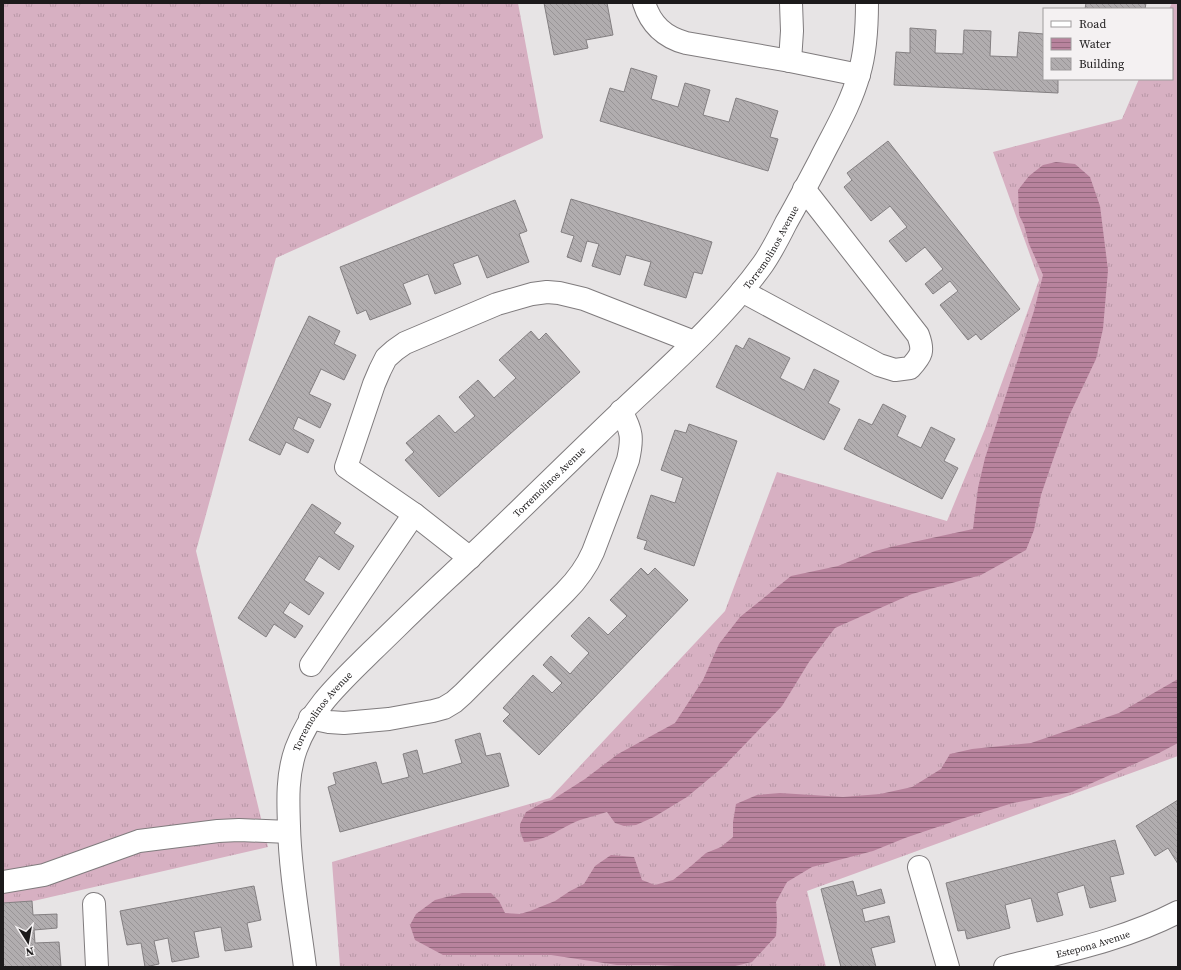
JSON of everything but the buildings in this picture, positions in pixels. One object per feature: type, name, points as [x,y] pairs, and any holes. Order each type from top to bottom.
[{"type":"street","points":[[644,3],[654,24],[663,33],[675,40],[859,75]]},
{"type":"street","points":[[790,61],[792,31],[791,3]]},
{"type":"street","name":"Torremolinos Avenue","points":[[305,967],[290,850],[288,783],[295,752],[310,718],[334,688],[694,342],[742,291],[771,251],[839,122],[850,98],[859,75],[863,58],[866,40],[867,3]]},
{"type":"street","points":[[742,291],[879,365],[895,370],[910,368],[920,357],[921,344],[918,334],[804,189]]},
{"type":"street","points":[[470,558],[414,514],[346,466],[374,384],[386,358],[405,343],[497,304],[521,296],[546,292],[559,292],[584,299],[694,342]]},
{"type":"street","points":[[310,718],[344,724],[389,719],[444,708],[464,694],[565,592],[581,575],[587,566],[630,454],[630,427],[621,411]]},
{"type":"street","points":[[311,665],[414,514]]},
{"type":"street","points":[[3,882],[44,875],[139,841],[232,830],[289,832]]},
{"type":"street","points":[[919,867],[948,967]]},
{"type":"street","points":[[94,904],[97,967]]},
{"type":"street","name":"Estepona Avenue","points":[[1005,967],[1091,945],[1137,931],[1178,912]]},
{"type":"green space","points":[[3,3],[518,3],[543,138],[276,258],[196,551],[268,847],[3,908]]},
{"type":"green space","points":[[1172,3],[1178,3],[1178,756],[807,891],[826,967],[340,967],[332,862],[550,798],[725,611],[777,472],[947,521],[985,429],[1039,280],[993,152],[1122,119],[1139,80],[1173,80],[1173,8],[1170,8]]},
{"type":"water","points":[[1056,162],[1075,164],[1090,177],[1100,206],[1108,270],[1103,329],[1096,359],[1069,416],[1055,454],[1041,495],[1034,530],[1026,550],[981,575],[912,594],[835,628],[809,662],[782,706],[723,767],[687,797],[654,817],[636,825],[624,826],[615,823],[607,812],[580,820],[546,837],[524,842],[520,831],[520,824],[526,812],[544,802],[552,800],[585,779],[618,754],[675,723],[703,680],[719,644],[740,617],[791,576],[838,566],[875,551],[973,529],[978,488],[985,458],[1034,311],[1043,275],[1029,244],[1024,225],[1019,215],[1018,190],[1029,176],[1043,165]]},
{"type":"water","points":[[1178,679],[1178,743],[1072,792],[1013,803],[905,838],[873,851],[812,867],[787,882],[776,902],[776,936],[752,962],[731,967],[695,967],[617,965],[551,955],[443,955],[415,940],[410,925],[416,914],[435,900],[462,893],[491,893],[499,901],[505,913],[520,914],[530,911],[555,901],[584,884],[595,866],[611,855],[634,857],[642,880],[655,885],[673,880],[706,853],[721,847],[733,837],[733,822],[736,804],[757,795],[780,793],[843,797],[880,794],[912,787],[941,769],[950,754],[972,749],[1031,743],[1119,713]]}]
